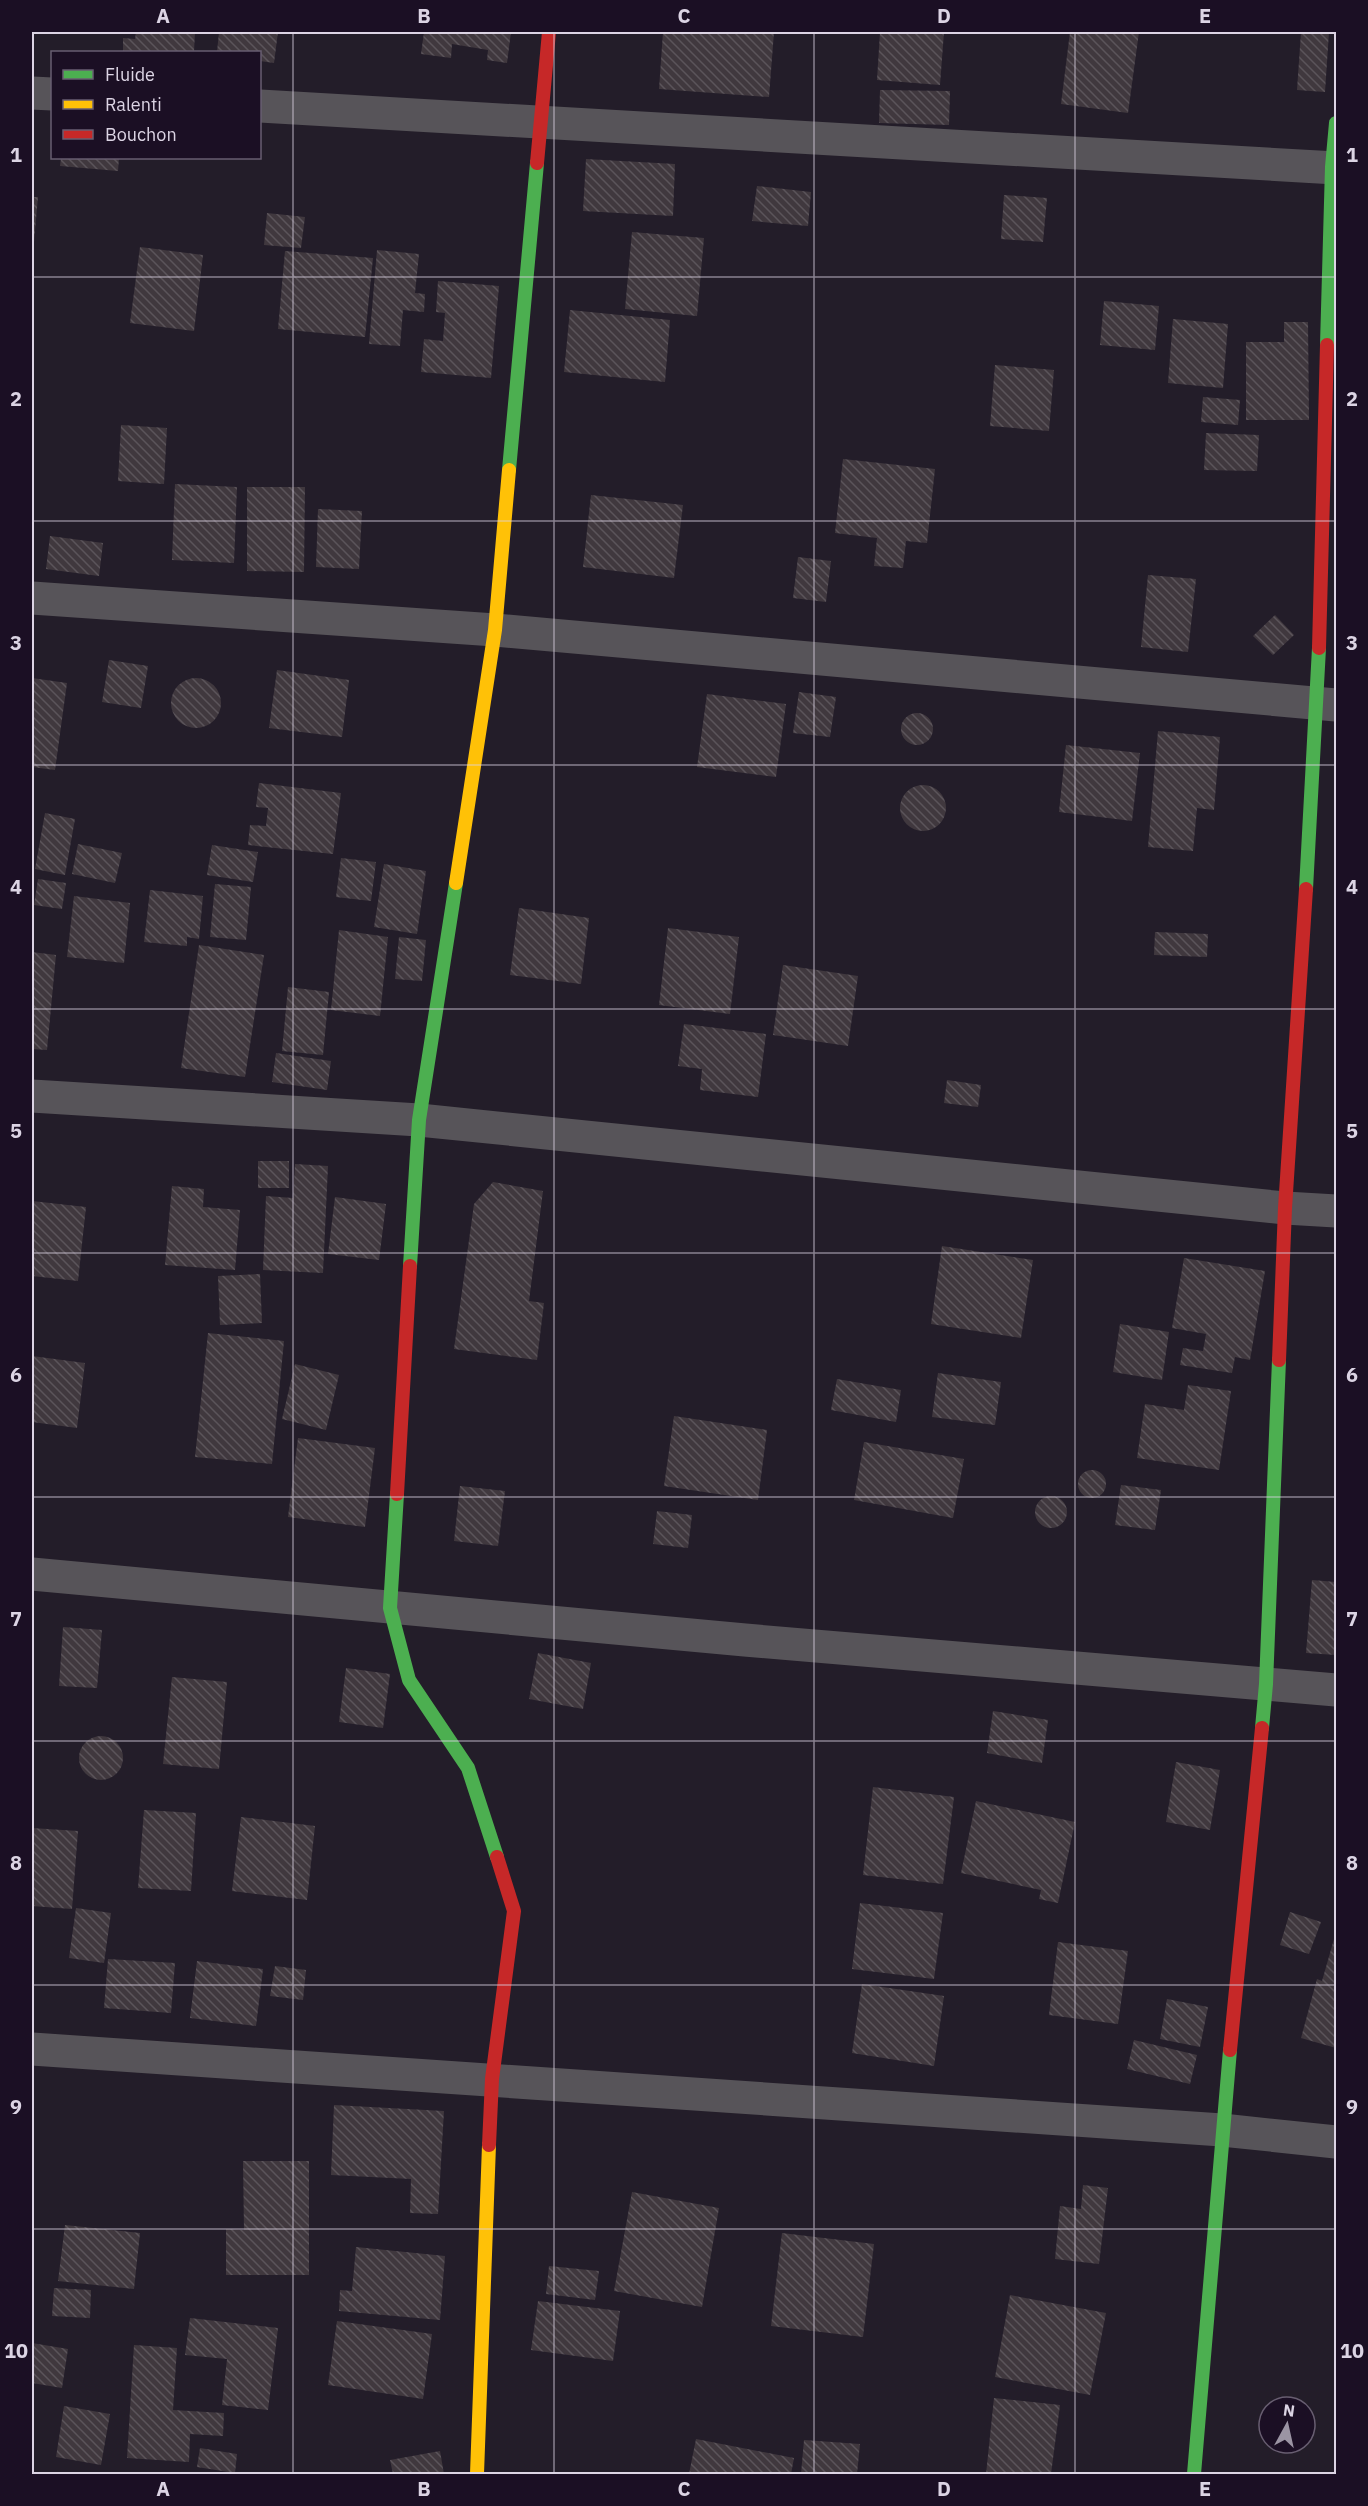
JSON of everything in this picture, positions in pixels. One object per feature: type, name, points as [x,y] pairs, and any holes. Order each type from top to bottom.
[{"type":"street","points":[[477,2475],[492,2079],[514,1911],[468,1768],[409,1680],[390,1608],[419,1120],[495,630],[549,32]]},
{"type":"street","points":[[32,93],[51,94]]},
{"type":"street","points":[[261,106],[1334,167]]},
{"type":"street","points":[[1194,2475],[1222,2130],[1266,1684],[1285,1208],[1327,705],[1336,123]]},
{"type":"street","points":[[32,598],[495,630],[1327,705]]},
{"type":"street","points":[[32,1096],[419,1120],[1285,1208],[1336,1211]]},
{"type":"street","points":[[32,1575],[745,1640],[1336,1690]]},
{"type":"street","points":[[32,2049],[1222,2130],[1336,2142]]},
{"type":"building","points":[[136,32],[195,32],[194,51],[123,51],[123,38],[135,39]]},
{"type":"building","points":[[219,32],[278,32],[274,63],[261,61],[261,51],[217,51]]},
{"type":"building","points":[[424,32],[511,32],[507,63],[487,60],[488,50],[452,44],[451,58],[421,54]]},
{"type":"building","points":[[663,32],[774,32],[769,97],[659,89]]},
{"type":"building","points":[[880,32],[944,32],[940,85],[877,80]]},
{"type":"building","points":[[1070,32],[1139,32],[1128,113],[1061,104]]},
{"type":"building","points":[[1301,32],[1329,32],[1325,92],[1297,90]]},
{"type":"building","points":[[880,90],[950,91],[949,125],[879,123]]},
{"type":"building","points":[[61,159],[119,159],[118,171],[60,166]]},
{"type":"building","points":[[586,159],[675,164],[673,216],[583,211]]},
{"type":"building","points":[[757,186],[811,192],[808,226],[752,221]]},
{"type":"building","points":[[1004,195],[1047,198],[1043,242],[1001,239]]},
{"type":"building","points":[[32,197],[38,197],[33,253],[32,253]]},
{"type":"building","points":[[267,213],[305,217],[301,248],[264,245]]},
{"type":"building","points":[[632,232],[704,238],[697,316],[625,309]]},
{"type":"building","points":[[140,247],[203,255],[194,331],[130,323]]},
{"type":"building","points":[[377,250],[419,254],[415,293],[425,294],[424,312],[403,310],[400,346],[369,344]]},
{"type":"building","points":[[285,251],[373,258],[365,337],[278,329]]},
{"type":"building","points":[[438,281],[499,286],[491,378],[421,372],[424,339],[443,341],[445,313],[436,312]]},
{"type":"building","points":[[1104,301],[1159,306],[1155,350],[1100,345]]},
{"type":"building","points":[[570,310],[670,320],[665,382],[564,372]]},
{"type":"building","points":[[1173,319],[1228,324],[1223,388],[1168,383]]},
{"type":"building","points":[[1284,322],[1308,322],[1309,420],[1246,420],[1246,342],[1284,342]]},
{"type":"building","points":[[995,365],[1054,370],[1049,431],[990,426]]},
{"type":"building","points":[[1203,397],[1240,400],[1238,425],[1201,422]]},
{"type":"building","points":[[121,425],[167,428],[164,484],[118,481]]},
{"type":"building","points":[[1206,433],[1259,435],[1257,471],[1204,470]]},
{"type":"building","points":[[843,459],[935,469],[927,543],[906,541],[903,568],[874,566],[877,538],[835,533]]},
{"type":"building","points":[[175,484],[237,487],[234,563],[172,560]]},
{"type":"building","points":[[247,487],[305,487],[304,572],[247,571]]},
{"type":"building","points":[[591,495],[683,505],[674,578],[583,567]]},
{"type":"building","points":[[318,509],[362,511],[359,569],[316,567]]},
{"type":"building","points":[[50,536],[103,543],[99,576],[46,569]]},
{"type":"building","points":[[798,557],[831,561],[826,602],[793,598]]},
{"type":"building","points":[[1148,575],[1196,579],[1188,652],[1141,647]]},
{"type":"building","points":[[1275,615],[1294,635],[1273,655],[1253,636]]},
{"type":"building","points":[[109,660],[148,666],[141,708],[102,702]]},
{"type":"building","points":[[277,670],[349,680],[342,737],[269,728]]},
{"type":"building","points":[[32,678],[67,683],[55,770],[32,767]]},
{"type":"building","points":[[196,678],[214,685],[221,703],[214,721],[196,728],[178,721],[171,703],[178,685]]},
{"type":"building","points":[[799,692],[836,697],[830,737],[793,733]]},
{"type":"building","points":[[707,694],[786,704],[776,777],[697,767]]},
{"type":"building","points":[[917,713],[928,718],[933,729],[928,740],[917,745],[906,740],[901,729],[906,718]]},
{"type":"building","points":[[1158,731],[1220,737],[1214,810],[1197,808],[1193,851],[1148,847]]},
{"type":"building","points":[[1066,745],[1140,753],[1132,821],[1059,812]]},
{"type":"building","points":[[259,783],[341,793],[333,854],[248,845],[250,825],[266,826],[268,808],[256,807]]},
{"type":"building","points":[[923,785],[939,792],[946,808],[939,824],[923,831],[907,824],[900,808],[907,792]]},
{"type":"building","points":[[45,813],[75,819],[65,875],[35,869]]},
{"type":"building","points":[[78,844],[122,853],[115,883],[72,874]]},
{"type":"building","points":[[212,845],[258,852],[253,882],[207,875]]},
{"type":"building","points":[[341,858],[376,862],[371,901],[336,897]]},
{"type":"building","points":[[384,864],[426,871],[417,934],[374,927]]},
{"type":"building","points":[[38,879],[66,883],[62,909],[34,905]]},
{"type":"building","points":[[215,884],[251,887],[246,940],[210,937]]},
{"type":"building","points":[[150,890],[203,896],[199,939],[187,937],[187,946],[144,942]]},
{"type":"building","points":[[74,896],[130,903],[124,963],[67,957]]},
{"type":"building","points":[[519,908],[589,918],[581,984],[510,975]]},
{"type":"building","points":[[668,928],[739,937],[730,1014],[659,1005]]},
{"type":"building","points":[[339,930],[388,937],[380,1016],[331,1010]]},
{"type":"building","points":[[1155,932],[1208,934],[1207,957],[1154,955]]},
{"type":"building","points":[[399,937],[426,940],[422,981],[395,979]]},
{"type":"building","points":[[199,945],[264,955],[245,1077],[181,1068]]},
{"type":"building","points":[[32,952],[56,955],[47,1050],[32,1049]]},
{"type":"building","points":[[783,965],[858,976],[848,1046],[773,1035]]},
{"type":"building","points":[[288,987],[329,992],[323,1055],[282,1051]]},
{"type":"building","points":[[684,1024],[766,1034],[758,1097],[700,1090],[702,1069],[678,1066]]},
{"type":"building","points":[[276,1053],[331,1061],[327,1090],[272,1082]]},
{"type":"building","points":[[947,1080],[981,1085],[978,1107],[944,1103]]},
{"type":"building","points":[[258,1161],[289,1161],[289,1188],[258,1188]]},
{"type":"building","points":[[295,1164],[328,1166],[323,1273],[263,1270],[266,1196],[293,1198]]},
{"type":"building","points":[[493,1182],[543,1191],[529,1301],[544,1303],[537,1360],[454,1349],[474,1204]]},
{"type":"building","points":[[172,1186],[204,1189],[203,1207],[240,1210],[235,1270],[165,1265]]},
{"type":"building","points":[[335,1197],[386,1204],[379,1260],[328,1254]]},
{"type":"building","points":[[32,1201],[86,1207],[78,1281],[32,1276]]},
{"type":"building","points":[[942,1246],[1033,1260],[1021,1338],[931,1324]]},
{"type":"building","points":[[1184,1258],[1265,1271],[1250,1360],[1235,1357],[1232,1373],[1180,1365],[1183,1348],[1203,1351],[1206,1334],[1172,1328]]},
{"type":"building","points":[[260,1274],[262,1323],[220,1325],[218,1276]]},
{"type":"building","points":[[1120,1324],[1169,1332],[1162,1380],[1113,1372]]},
{"type":"building","points":[[208,1333],[284,1341],[272,1464],[195,1457]]},
{"type":"building","points":[[32,1356],[85,1363],[77,1428],[32,1422]]},
{"type":"building","points":[[295,1364],[339,1375],[326,1430],[282,1419]]},
{"type":"building","points":[[938,1373],[1001,1382],[995,1425],[932,1417]]},
{"type":"building","points":[[837,1379],[901,1390],[896,1422],[831,1410]]},
{"type":"building","points":[[1188,1385],[1231,1391],[1219,1470],[1137,1458],[1145,1404],[1184,1410]]},
{"type":"building","points":[[674,1416],[767,1430],[758,1500],[664,1486]]},
{"type":"building","points":[[298,1438],[375,1448],[365,1527],[288,1517]]},
{"type":"building","points":[[864,1442],[964,1459],[953,1518],[854,1500]]},
{"type":"building","points":[[1092,1470],[1102,1474],[1106,1484],[1102,1494],[1092,1498],[1082,1494],[1078,1484],[1082,1474]]},
{"type":"building","points":[[1121,1485],[1161,1490],[1155,1530],[1115,1525]]},
{"type":"building","points":[[460,1486],[505,1491],[498,1546],[454,1541]]},
{"type":"building","points":[[1051,1496],[1062,1501],[1067,1512],[1062,1523],[1051,1528],[1040,1523],[1035,1512],[1040,1501]]},
{"type":"building","points":[[657,1511],[692,1515],[688,1548],[653,1544]]},
{"type":"building","points":[[1312,1580],[1336,1582],[1336,1655],[1306,1653]]},
{"type":"building","points":[[63,1627],[102,1630],[97,1688],[59,1686]]},
{"type":"building","points":[[538,1653],[591,1663],[583,1709],[529,1699]]},
{"type":"building","points":[[346,1668],[390,1674],[383,1728],[339,1722]]},
{"type":"building","points":[[172,1677],[227,1682],[219,1769],[163,1764]]},
{"type":"building","points":[[993,1711],[1048,1720],[1042,1763],[987,1753]]},
{"type":"building","points":[[101,1736],[109,1737],[117,1742],[122,1750],[122,1766],[117,1774],[109,1779],[101,1780],[93,1779],[85,1774],[80,1766],[79,1758],[80,1750],[85,1742],[93,1737]]},
{"type":"building","points":[[1176,1762],[1220,1770],[1210,1830],[1166,1822]]},
{"type":"building","points":[[873,1787],[954,1797],[943,1884],[863,1875]]},
{"type":"building","points":[[976,1801],[1075,1822],[1058,1903],[1039,1899],[1041,1890],[961,1873]]},
{"type":"building","points":[[144,1810],[196,1813],[191,1891],[138,1888]]},
{"type":"building","points":[[241,1817],[315,1826],[307,1900],[232,1891]]},
{"type":"building","points":[[32,1828],[78,1831],[72,1909],[32,1906]]},
{"type":"building","points":[[860,1903],[943,1913],[934,1979],[852,1969]]},
{"type":"building","points":[[76,1908],[111,1913],[104,1963],[69,1958]]},
{"type":"building","points":[[1290,1912],[1321,1922],[1309,1954],[1280,1945]]},
{"type":"building","points":[[1334,1939],[1336,1939],[1336,2048],[1301,2038],[1317,1979],[1322,1981]]},
{"type":"building","points":[[1058,1942],[1128,1951],[1118,2024],[1049,2015]]},
{"type":"building","points":[[108,1959],[175,1963],[171,2013],[104,2008]]},
{"type":"building","points":[[197,1961],[263,1969],[256,2026],[190,2018]]},
{"type":"building","points":[[275,1966],[306,1970],[303,2000],[270,1996]]},
{"type":"building","points":[[862,1984],[944,1996],[934,2066],[852,2053]]},
{"type":"building","points":[[1167,1999],[1208,2007],[1200,2047],[1160,2039]]},
{"type":"building","points":[[1134,2040],[1197,2055],[1190,2084],[1127,2069]]},
{"type":"building","points":[[334,2105],[444,2111],[438,2214],[410,2213],[411,2179],[331,2175]]},
{"type":"building","points":[[243,2161],[309,2161],[309,2275],[226,2275],[226,2229],[244,2230]]},
{"type":"building","points":[[1083,2185],[1108,2188],[1099,2264],[1055,2259],[1060,2206],[1081,2209]]},
{"type":"building","points":[[632,2192],[719,2208],[702,2307],[614,2291]]},
{"type":"building","points":[[65,2225],[140,2233],[134,2289],[58,2281]]},
{"type":"building","points":[[782,2233],[874,2244],[863,2337],[771,2326]]},
{"type":"building","points":[[356,2247],[445,2256],[440,2320],[339,2311],[340,2290],[352,2291]]},
{"type":"building","points":[[549,2266],[599,2271],[595,2300],[546,2294]]},
{"type":"building","points":[[54,2288],[91,2290],[90,2318],[52,2316]]},
{"type":"building","points":[[1010,2295],[1106,2313],[1090,2395],[995,2377]]},
{"type":"building","points":[[538,2301],[620,2311],[613,2361],[531,2350]]},
{"type":"building","points":[[190,2318],[278,2328],[268,2410],[222,2405],[227,2359],[185,2355]]},
{"type":"building","points":[[337,2321],[432,2334],[423,2399],[328,2385]]},
{"type":"building","points":[[32,2343],[68,2349],[62,2388],[32,2383]]},
{"type":"building","points":[[134,2345],[177,2348],[173,2410],[224,2413],[223,2436],[190,2434],[189,2462],[127,2458]]},
{"type":"building","points":[[994,2398],[1060,2405],[1051,2474],[986,2474]]},
{"type":"building","points":[[64,2406],[110,2414],[101,2465],[56,2457]]},
{"type":"building","points":[[696,2439],[794,2458],[791,2474],[689,2474]]},
{"type":"building","points":[[804,2440],[860,2444],[857,2474],[801,2474]]},
{"type":"building","points":[[200,2448],[237,2454],[235,2473],[197,2467]]},
{"type":"building","points":[[440,2451],[444,2474],[393,2474],[390,2460]]},
{"type":"traffic: fast","points":[[1327,345],[1332,167],[1336,123]]},
{"type":"traffic: fast","points":[[509,470],[537,163]]},
{"type":"traffic: fast","points":[[1306,889],[1319,648]]},
{"type":"traffic: fast","points":[[410,1266],[419,1120],[456,883]]},
{"type":"traffic: fast","points":[[1262,1728],[1266,1684],[1279,1360]]},
{"type":"traffic: fast","points":[[397,1494],[390,1608],[409,1680],[468,1768],[497,1857]]},
{"type":"traffic: fast","points":[[1194,2474],[1230,2050]]},
{"type":"traffic: slow","points":[[456,883],[495,630],[509,470]]},
{"type":"traffic: slow","points":[[477,2474],[489,2145]]},
{"type":"traffic: jam","points":[[537,163],[549,32]]},
{"type":"traffic: jam","points":[[1319,648],[1327,345]]},
{"type":"traffic: jam","points":[[1279,1360],[1285,1208],[1306,889]]},
{"type":"traffic: jam","points":[[397,1494],[410,1266]]},
{"type":"traffic: jam","points":[[1230,2050],[1262,1728]]},
{"type":"traffic: jam","points":[[489,2145],[492,2079],[514,1911],[497,1857]]}]
